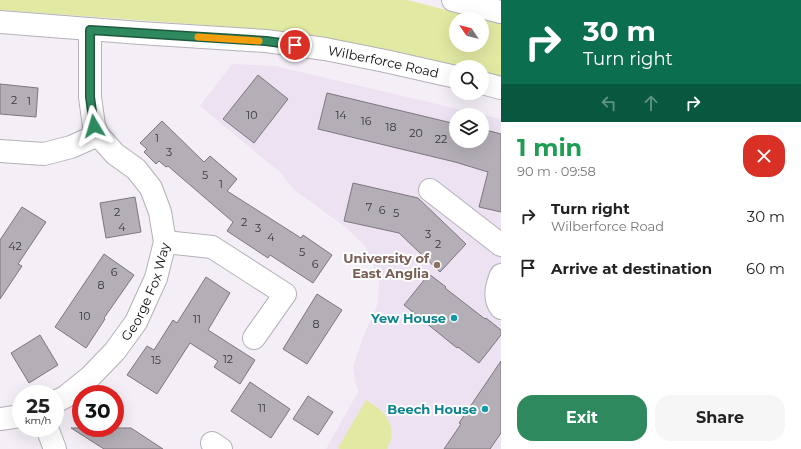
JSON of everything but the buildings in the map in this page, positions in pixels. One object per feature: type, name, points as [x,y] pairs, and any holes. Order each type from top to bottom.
[{"type":"street","points":[[453,0],[501,12]]},
{"type":"street","name":"Wilberforce Road","points":[[0,22],[90,30],[266,41],[317,48],[449,75]]},
{"type":"street","name":"George Fox Way","points":[[64,398],[90,377],[115,351],[136,322],[156,278],[165,242],[160,212],[151,188],[136,169],[115,154],[98,135],[94,126],[90,97],[90,30]]},
{"type":"street","points":[[489,85],[501,88]]},
{"type":"street","points":[[0,152],[44,154],[71,147],[98,135]]},
{"type":"street","points":[[430,190],[501,245]]},
{"type":"street","points":[[165,242],[212,247],[285,294],[254,338]]},
{"type":"street","points":[[501,275],[496,287],[498,304],[501,308]]},
{"type":"street","points":[[0,419],[12,417]]},
{"type":"street","points":[[50,437],[54,449]]},
{"type":"shaded area","name":"University of East Anglia","points":[[232,64],[275,66],[454,108],[449,108],[449,148],[489,148],[489,116],[501,119],[501,449],[326,449],[359,390],[355,383],[353,367],[362,340],[378,303],[379,283],[366,247],[344,226],[293,189],[282,174],[200,106]]},
{"type":"green space","points":[[0,0],[407,0],[454,12],[449,12],[449,52],[489,52],[489,21],[501,24],[501,78],[489,75],[489,60],[449,60],[449,65],[369,46],[314,36],[258,29],[0,10]]},
{"type":"green space","points":[[366,400],[384,414],[391,426],[390,441],[387,449],[338,448]]},
{"type":"slow traffic","points":[[198,37],[259,41]]},
{"type":"place","name":"University of East Anglia","points":[[437,265]]},
{"type":"place","name":"Yew House","points":[[454,318]]},
{"type":"place","name":"Beech House","points":[[485,409]]},
{"type":"route","points":[[94,126],[90,97],[90,30],[266,41],[295,45]]}]
